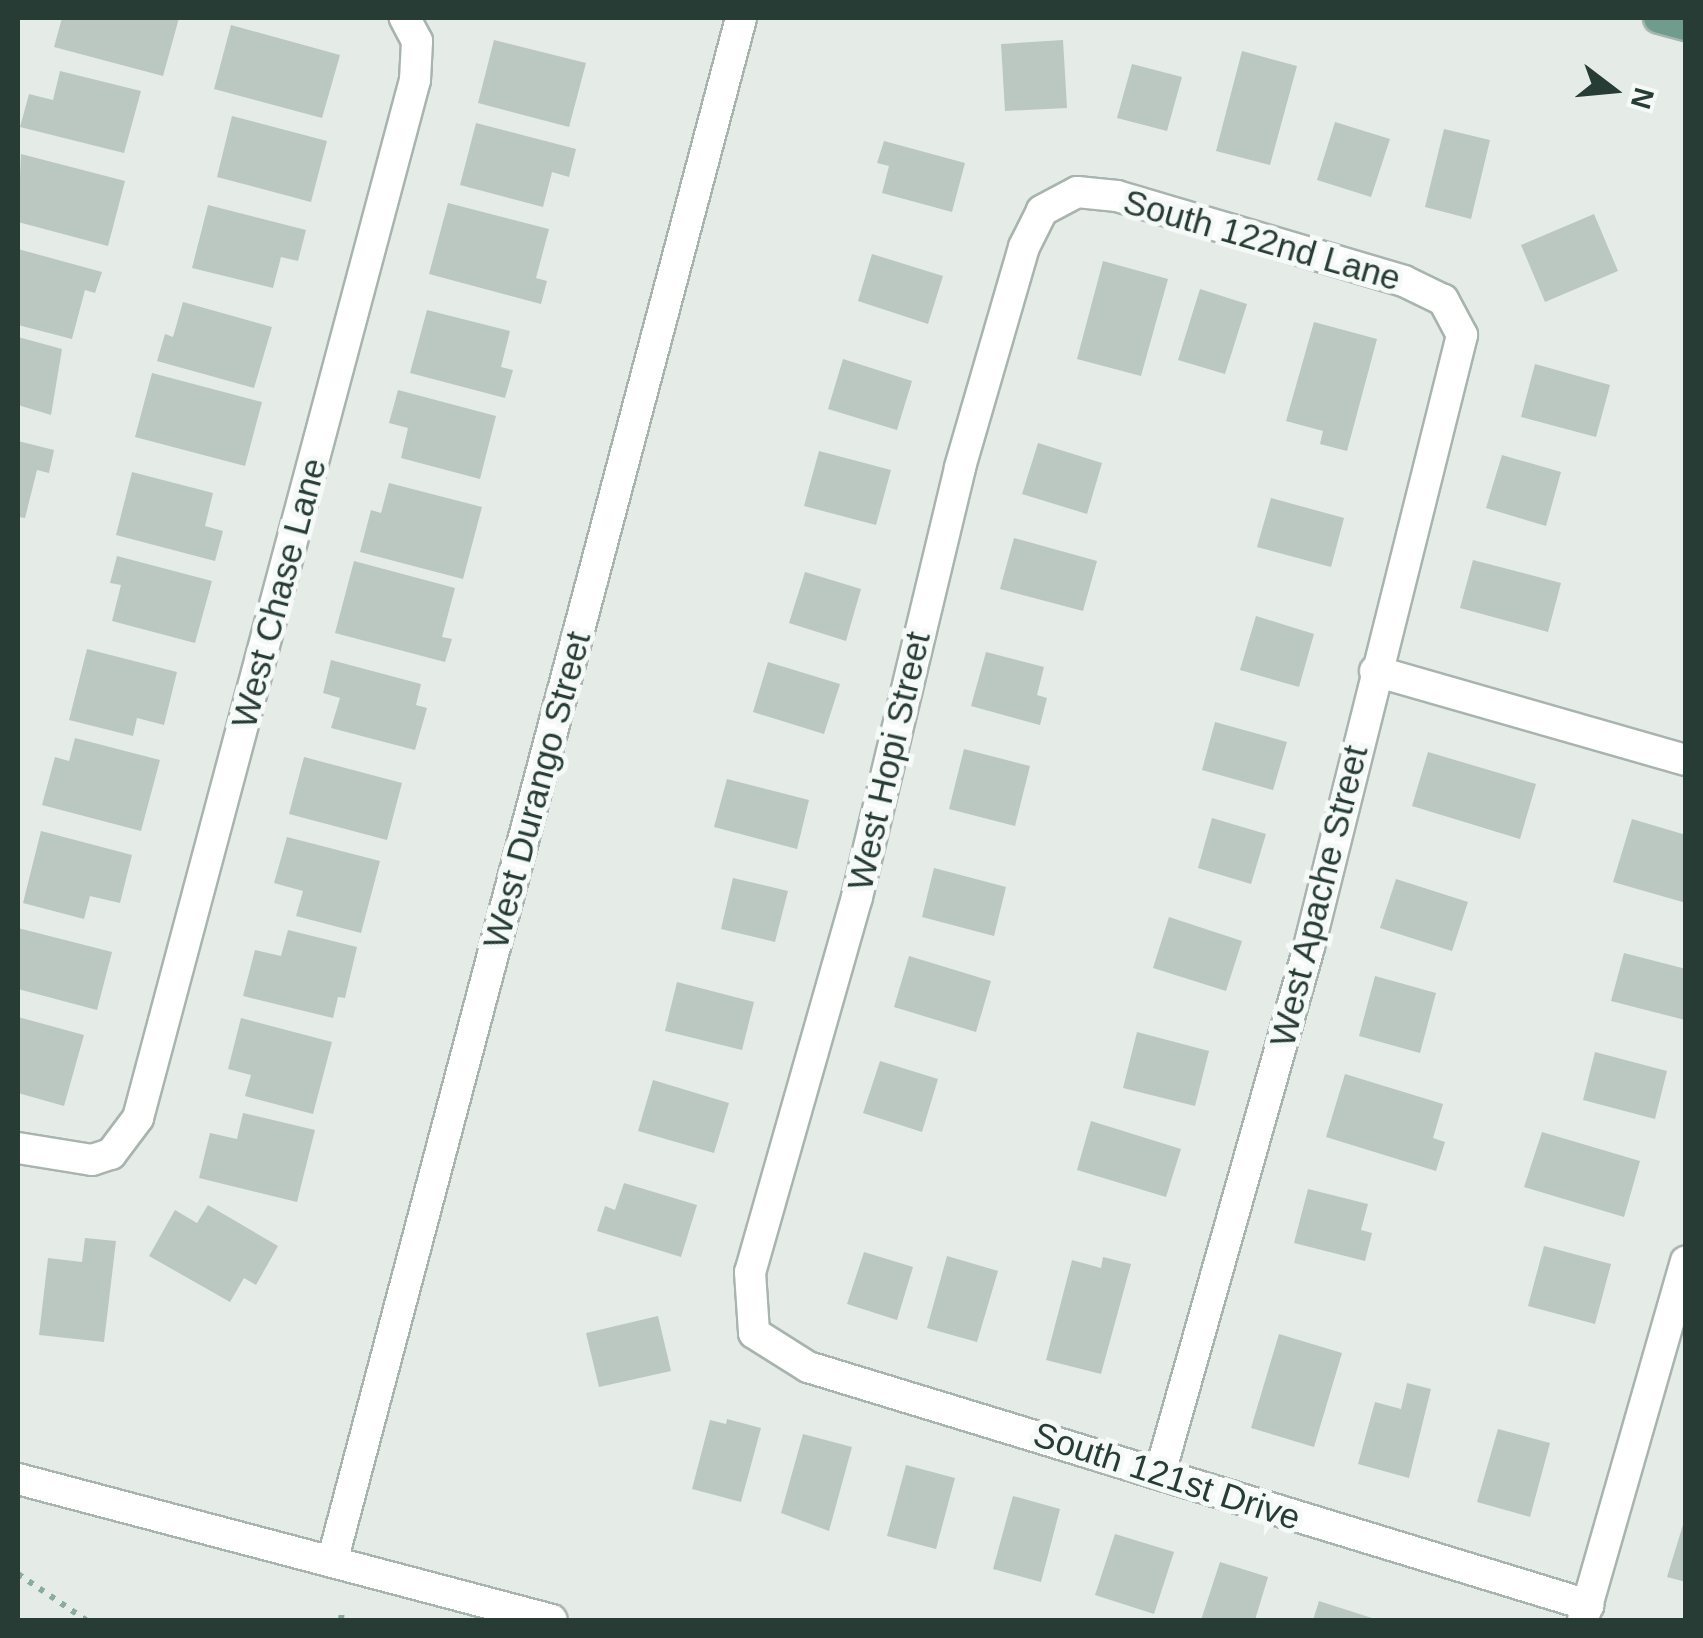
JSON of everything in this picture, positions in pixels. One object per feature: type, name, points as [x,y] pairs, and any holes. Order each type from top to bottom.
[{"type":"main road","points":[[1659,18],[1686,25]]},
{"type":"street","name":"West Durango Street","points":[[332,1562],[741,18]]},
{"type":"street","name":"West Chase Lane","points":[[18,1148],[71,1160],[111,1154],[138,1118],[415,80],[417,41],[408,20]]},
{"type":"street","name":"South 122nd Lane","points":[[1057,198],[1117,196],[1404,281],[1443,300],[1455,316]]},
{"type":"street","name":"West Hopi Street","points":[[754,1333],[748,1313],[750,1272],[857,896],[957,481],[1024,247],[1057,198]]},
{"type":"street","name":"West Apache Street","points":[[1160,1473],[1302,974],[1375,672],[1462,356],[1455,316]]},
{"type":"street","points":[[1375,672],[1686,760]]},
{"type":"street","points":[[1586,1613],[1676,1330],[1686,1261]]},
{"type":"street","name":"South 121st Drive","points":[[754,1333],[808,1367],[1160,1473],[1586,1613]]},
{"type":"street","points":[[18,1479],[552,1620]]},
{"type":"path","points":[[18,1574],[86,1620]]},
{"type":"path","points":[[341,1620],[342,1611]]},
{"type":"building","points":[[62,18],[179,18],[163,76],[54,47]]},
{"type":"building","points":[[231,25],[340,55],[322,118],[214,89]]},
{"type":"building","points":[[494,40],[586,63],[569,127],[478,103]]},
{"type":"building","points":[[1063,40],[1067,108],[1005,111],[1001,44]]},
{"type":"building","points":[[1242,51],[1297,66],[1270,165],[1216,151]]},
{"type":"building","points":[[1132,64],[1182,77],[1167,131],[1117,118]]},
{"type":"building","points":[[60,71],[141,91],[124,153],[20,127],[29,94],[53,100]]},
{"type":"building","points":[[232,116],[327,141],[311,202],[217,177]]},
{"type":"building","points":[[1335,122],[1390,139],[1371,197],[1317,180]]},
{"type":"building","points":[[476,123],[576,149],[569,177],[552,172],[543,207],[460,185]]},
{"type":"building","points":[[1444,129],[1490,140],[1471,219],[1425,207]]},
{"type":"building","points":[[884,141],[965,163],[952,212],[882,193],[889,166],[877,163]]},
{"type":"building","points":[[21,154],[125,181],[108,246],[18,222]]},
{"type":"building","points":[[448,203],[549,229],[536,278],[547,281],[541,304],[429,274]]},
{"type":"building","points":[[208,205],[306,230],[298,261],[281,257],[273,288],[192,268]]},
{"type":"building","points":[[1594,214],[1618,271],[1545,302],[1521,245]]},
{"type":"building","points":[[18,249],[102,272],[95,293],[85,290],[72,339],[18,325]]},
{"type":"building","points":[[872,254],[943,276],[928,324],[858,301]]},
{"type":"building","points":[[1103,261],[1168,279],[1141,376],[1077,359]]},
{"type":"building","points":[[1200,289],[1247,304],[1225,374],[1178,360]]},
{"type":"building","points":[[183,302],[272,327],[254,388],[157,361],[165,334],[173,337]]},
{"type":"building","points":[[427,310],[510,331],[501,367],[513,370],[505,398],[410,373]]},
{"type":"building","points":[[1314,322],[1377,339],[1347,451],[1320,444],[1323,431],[1286,421]]},
{"type":"building","points":[[18,337],[62,349],[51,415],[18,405]]},
{"type":"building","points":[[843,359],[912,381],[897,430],[828,409]]},
{"type":"building","points":[[1535,364],[1610,385],[1596,437],[1521,417]]},
{"type":"building","points":[[152,373],[262,402],[245,466],[135,437]]},
{"type":"building","points":[[398,390],[496,416],[480,479],[401,458],[408,428],[389,423]]},
{"type":"building","points":[[18,441],[54,450],[49,473],[37,470],[25,518],[18,517]]},
{"type":"building","points":[[1038,443],[1102,463],[1087,514],[1022,494]]},
{"type":"building","points":[[819,451],[891,470],[876,525],[804,506]]},
{"type":"building","points":[[1502,455],[1561,472],[1546,526],[1486,508]]},
{"type":"building","points":[[132,472],[213,493],[205,526],[223,531],[215,561],[116,535]]},
{"type":"building","points":[[389,483],[482,507],[463,579],[360,552],[371,510],[381,513]]},
{"type":"building","points":[[1271,498],[1344,518],[1331,567],[1257,547]]},
{"type":"building","points":[[1014,538],[1097,561],[1083,611],[1000,589]]},
{"type":"building","points":[[117,556],[212,581],[195,643],[112,621],[121,585],[110,583]]},
{"type":"building","points":[[1473,560],[1561,583],[1548,632],[1460,608]]},
{"type":"building","points":[[354,561],[455,588],[442,637],[452,639],[445,662],[335,633]]},
{"type":"building","points":[[805,572],[861,589],[846,641],[789,623]]},
{"type":"building","points":[[1256,616],[1314,634],[1299,687],[1240,670]]},
{"type":"building","points":[[87,649],[177,672],[164,725],[137,718],[133,736],[69,720]]},
{"type":"building","points":[[986,652],[1044,667],[1037,695],[1047,698],[1040,725],[971,706]]},
{"type":"building","points":[[331,660],[421,684],[416,705],[427,708],[415,750],[331,728],[340,698],[323,693]]},
{"type":"building","points":[[768,662],[840,684],[824,734],[753,712]]},
{"type":"building","points":[[1215,722],[1287,742],[1273,790],[1202,770]]},
{"type":"building","points":[[75,738],[160,760],[141,831],[42,805],[55,757],[69,761]]},
{"type":"building","points":[[964,749],[1030,766],[1015,826],[949,809]]},
{"type":"building","points":[[1428,752],[1536,784],[1520,839],[1412,806]]},
{"type":"building","points":[[304,757],[402,783],[387,840],[289,814]]},
{"type":"building","points":[[727,779],[809,800],[797,849],[714,827]]},
{"type":"building","points":[[1212,818],[1266,834],[1251,884],[1198,868]]},
{"type":"building","points":[[1632,819],[1686,835],[1686,903],[1613,882]]},
{"type":"building","points":[[41,831],[132,855],[120,903],[90,896],[84,919],[23,903]]},
{"type":"building","points":[[287,837],[380,861],[361,933],[296,916],[303,891],[274,883]]},
{"type":"building","points":[[934,868],[1006,887],[994,936],[922,917]]},
{"type":"building","points":[[733,878],[788,891],[775,942],[721,929]]},
{"type":"building","points":[[1396,879],[1468,902],[1452,951],[1380,928]]},
{"type":"building","points":[[1169,917],[1242,941],[1226,991],[1153,968]]},
{"type":"building","points":[[18,928],[112,952],[97,1010],[18,989]]},
{"type":"building","points":[[288,930],[357,947],[345,998],[338,997],[333,1018],[243,996],[255,950],[281,956]]},
{"type":"building","points":[[1624,953],[1686,969],[1685,1020],[1611,1001]]},
{"type":"building","points":[[909,956],[991,981],[976,1032],[894,1007]]},
{"type":"building","points":[[1375,976],[1436,993],[1420,1053],[1359,1036]]},
{"type":"building","points":[[677,982],[754,1002],[742,1050],[665,1031]]},
{"type":"building","points":[[18,1017],[84,1035],[64,1106],[18,1093]]},
{"type":"building","points":[[241,1018],[332,1042],[313,1114],[245,1096],[251,1075],[228,1069]]},
{"type":"building","points":[[1137,1032],[1209,1051],[1195,1106],[1123,1088]]},
{"type":"building","points":[[1595,1052],[1667,1071],[1655,1119],[1583,1100]]},
{"type":"building","points":[[880,1061],[938,1079],[922,1132],[863,1113]]},
{"type":"building","points":[[1345,1074],[1443,1104],[1433,1138],[1445,1142],[1436,1171],[1326,1137]]},
{"type":"building","points":[[653,1080],[729,1103],[714,1153],[638,1131]]},
{"type":"building","points":[[243,1113],[315,1130],[297,1202],[199,1178],[210,1133],[237,1139]]},
{"type":"building","points":[[1091,1121],[1181,1149],[1166,1197],[1077,1170]]},
{"type":"building","points":[[1542,1132],[1640,1161],[1624,1217],[1524,1187]]},
{"type":"building","points":[[624,1183],[697,1205],[681,1257],[597,1231],[605,1206],[615,1210]]},
{"type":"building","points":[[1308,1189],[1368,1204],[1361,1230],[1372,1233],[1365,1261],[1294,1243]]},
{"type":"building","points":[[208,1205],[278,1246],[256,1285],[244,1278],[230,1302],[149,1256],[175,1210],[197,1223]]},
{"type":"building","points":[[85,1238],[116,1241],[104,1342],[39,1335],[48,1258],[82,1262]]},
{"type":"building","points":[[1544,1246],[1611,1264],[1595,1324],[1528,1306]]},
{"type":"building","points":[[864,1252],[913,1267],[897,1320],[847,1304]]},
{"type":"building","points":[[947,1256],[998,1271],[977,1342],[927,1328]]},
{"type":"building","points":[[1103,1257],[1131,1264],[1101,1374],[1046,1360],[1072,1260],[1101,1268]]},
{"type":"building","points":[[658,1316],[671,1371],[599,1387],[586,1333]]},
{"type":"building","points":[[1279,1334],[1342,1353],[1314,1447],[1251,1428]]},
{"type":"building","points":[[1407,1383],[1431,1389],[1409,1478],[1358,1464],[1375,1402],[1401,1409]]},
{"type":"building","points":[[727,1419],[761,1428],[741,1502],[692,1489],[710,1420],[726,1424]]},
{"type":"building","points":[[1498,1429],[1550,1443],[1530,1517],[1477,1502]]},
{"type":"building","points":[[803,1434],[852,1447],[829,1531],[781,1513]]},
{"type":"building","points":[[906,1465],[955,1478],[936,1549],[887,1536]]},
{"type":"building","points":[[1013,1496],[1060,1509],[1041,1582],[993,1569]]},
{"type":"building","points":[[1686,1515],[1686,1582],[1667,1577]]},
{"type":"building","points":[[1115,1534],[1174,1552],[1154,1614],[1095,1595]]},
{"type":"building","points":[[1220,1562],[1268,1577],[1255,1620],[1201,1620]]},
{"type":"building","points":[[1319,1601],[1378,1620],[1313,1620]]}]
